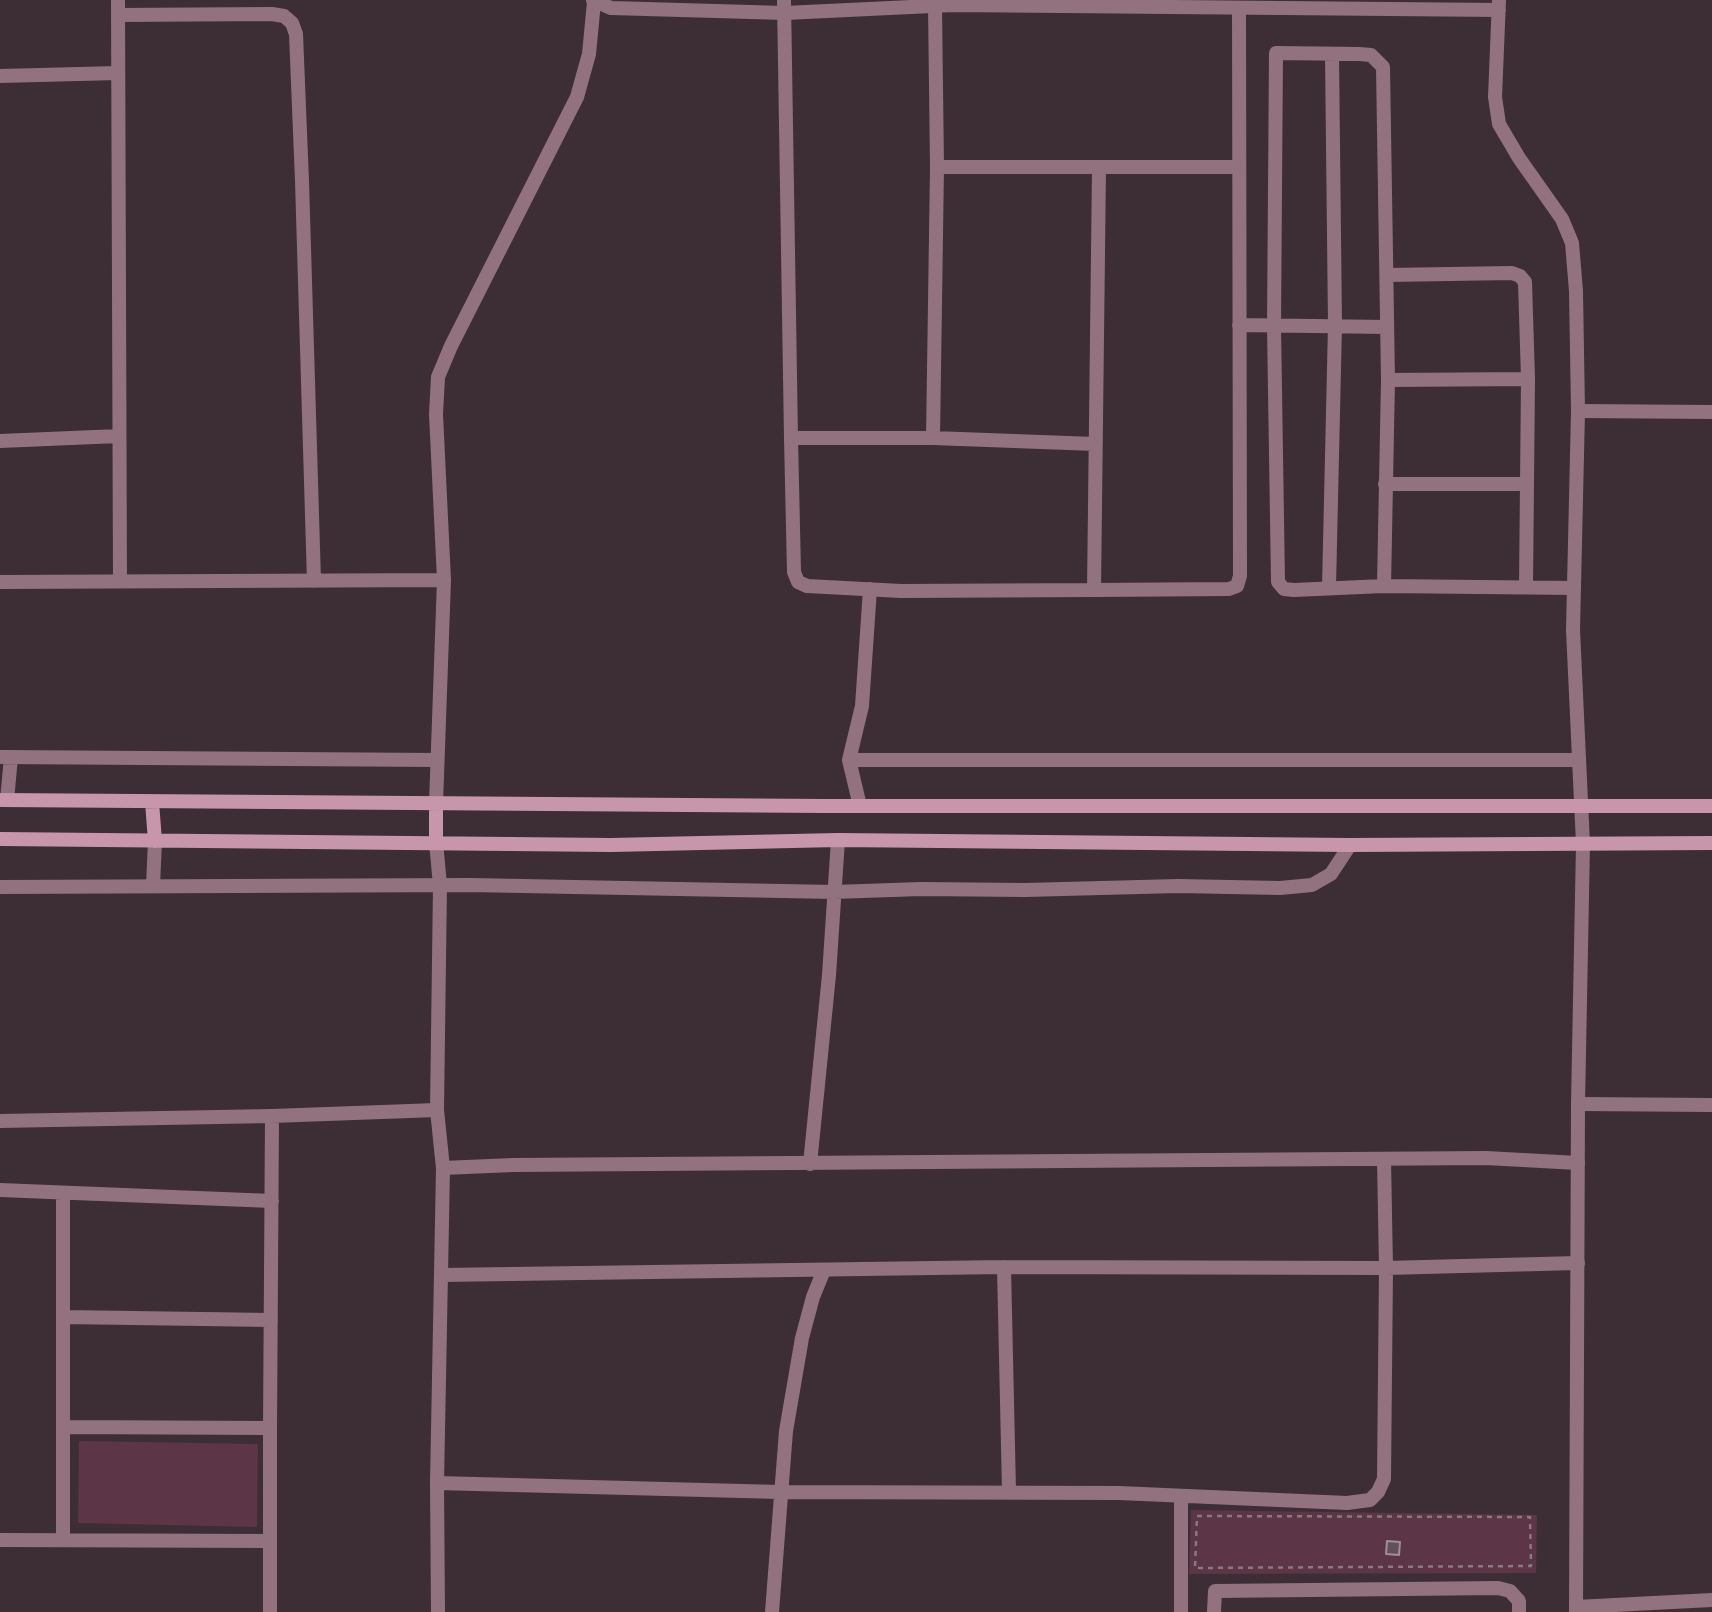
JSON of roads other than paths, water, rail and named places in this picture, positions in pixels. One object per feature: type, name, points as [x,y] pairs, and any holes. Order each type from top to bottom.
[{"type":"main road","points":[[4,800],[860,806],[1712,806]]},
{"type":"main road","points":[[152,802],[155,841]]},
{"type":"main road","points":[[436,804],[436,842]]},
{"type":"main road","points":[[0,839],[611,845],[838,840],[1350,845],[1712,843]]},
{"type":"street","points":[[118,0],[120,581]]},
{"type":"street","points":[[436,804],[444,580],[436,414],[438,377],[451,346],[577,97],[589,54],[593,1],[611,8],[1239,8],[1303,4],[1499,5],[1495,97],[1499,124],[1519,158],[1562,219],[1572,243],[1576,291],[1578,411],[1573,630],[1583,844],[1578,1104],[1576,1609],[1712,1600]]},
{"type":"street","points":[[784,6],[790,438],[794,572],[798,582],[807,586],[870,589],[1094,590],[1229,589],[1237,586],[1240,576],[1239,8]]},
{"type":"street","points":[[933,438],[937,167],[934,6]]},
{"type":"street","points":[[118,15],[272,13],[284,16],[292,23],[296,34],[314,580]]},
{"type":"street","points":[[1384,586],[1388,380],[1383,67],[1371,55],[1276,53],[1278,582],[1284,589],[1293,590],[1384,586],[1574,588]]},
{"type":"street","points":[[1329,587],[1335,325],[1332,54]]},
{"type":"street","points":[[0,76],[118,73]]},
{"type":"street","points":[[937,167],[1239,167]]},
{"type":"street","points":[[1094,590],[1100,169]]},
{"type":"street","points":[[1387,275],[1512,273],[1525,282],[1528,379],[1526,587]]},
{"type":"street","points":[[1239,325],[1387,327]]},
{"type":"street","points":[[1388,380],[1528,379]]},
{"type":"street","points":[[1578,411],[1712,412]]},
{"type":"street","points":[[0,441],[119,436]]},
{"type":"street","points":[[790,438],[933,438],[1095,444]]},
{"type":"street","points":[[1385,484],[1527,484]]},
{"type":"street","points":[[0,582],[444,580]]},
{"type":"street","points":[[860,806],[849,760],[862,706],[870,589]]},
{"type":"street","points":[[4,800],[6,757],[437,760]]},
{"type":"street","points":[[849,760],[1578,760]]},
{"type":"street","points":[[810,1164],[838,840]]},
{"type":"street","points":[[153,886],[155,841]]},
{"type":"street","points":[[436,842],[440,885],[437,1110],[443,1168],[437,1483],[438,1612]]},
{"type":"street","points":[[0,887],[440,885],[834,892],[1178,886],[1280,888],[1312,885],[1331,874],[1350,845]]},
{"type":"street","points":[[1578,1104],[1712,1105]]},
{"type":"street","points":[[0,1121],[437,1110]]},
{"type":"street","points":[[270,1612],[272,1116]]},
{"type":"street","points":[[443,1168],[526,1165],[1486,1158],[1578,1163]]},
{"type":"street","points":[[437,1483],[780,1492],[1009,1491],[1347,1503],[1370,1500],[1378,1492],[1384,1479],[1384,1159]]},
{"type":"street","points":[[0,1190],[272,1200]]},
{"type":"street","points":[[63,1192],[63,1541]]},
{"type":"street","points":[[441,1275],[1004,1267],[1386,1268],[1578,1263]]},
{"type":"street","points":[[1004,1267],[1009,1491]]},
{"type":"street","points":[[772,1612],[786,1431],[802,1338],[813,1297],[824,1270]]},
{"type":"street","points":[[63,1317],[271,1320]]},
{"type":"street","points":[[63,1427],[270,1428]]},
{"type":"street","points":[[1181,1496],[1181,1612]]},
{"type":"street","points":[[0,1540],[270,1541]]},
{"type":"street","points":[[1214,1612],[1214,1591],[1498,1588],[1510,1591],[1519,1601],[1519,1612]]}]
